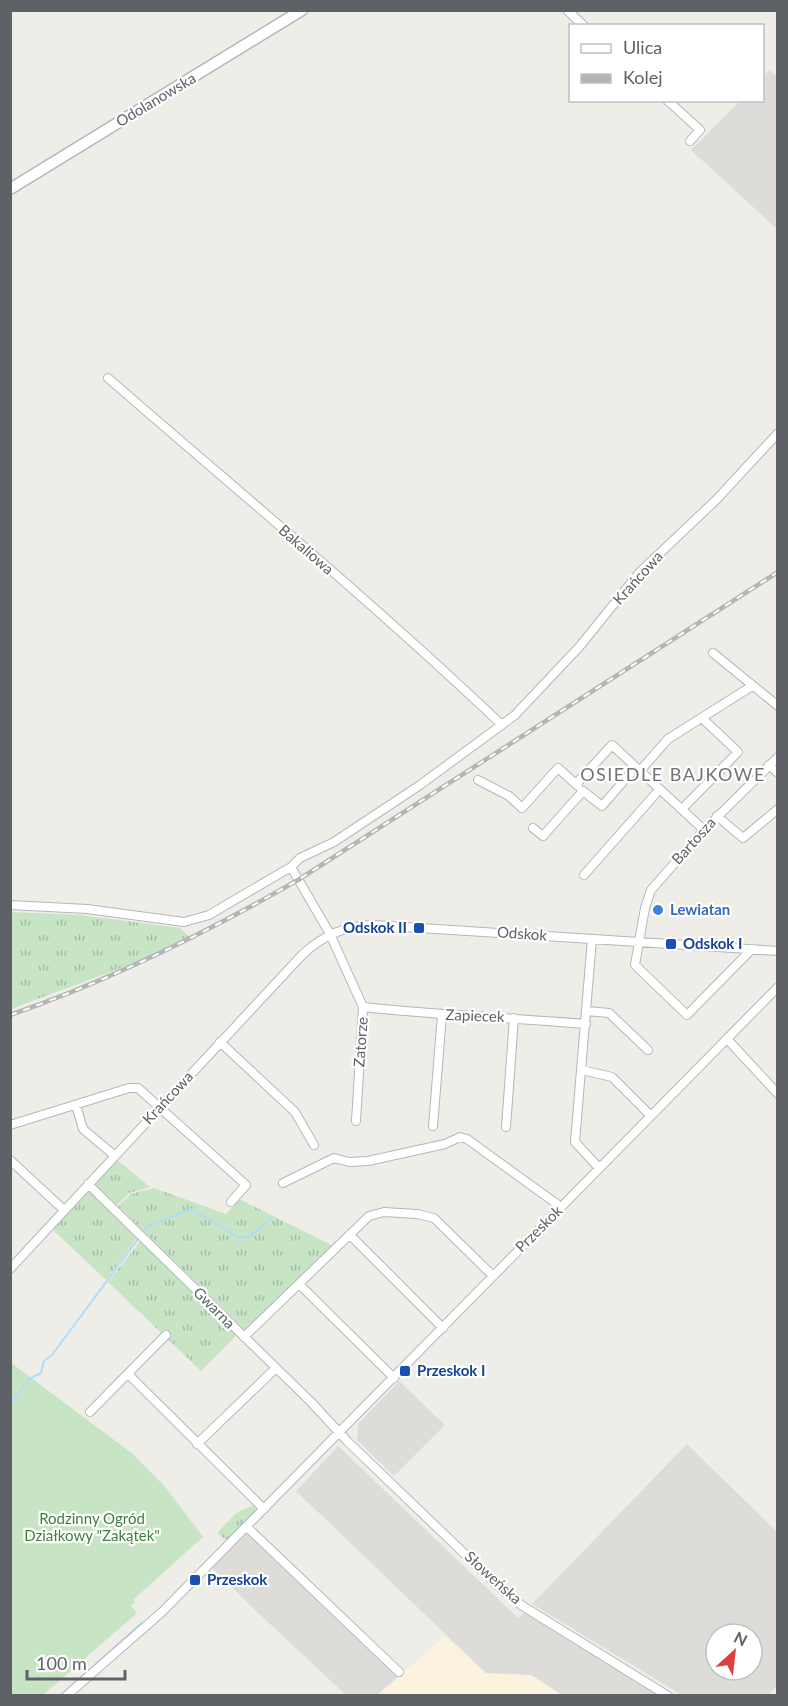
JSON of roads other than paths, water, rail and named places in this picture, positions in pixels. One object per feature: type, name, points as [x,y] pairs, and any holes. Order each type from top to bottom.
[{"type":"main road","name":"Odolanowska","points":[[10,189],[302,10]]},
{"type":"street","points":[[567,10],[582,24]]},
{"type":"street","points":[[669,102],[700,130],[690,141]]},
{"type":"street","name":"Bakaliowa","points":[[108,378],[409,640],[502,725]]},
{"type":"street","name":"Krańcowa","points":[[10,905],[87,909],[184,922],[209,915],[291,867],[300,858],[334,842],[420,785],[515,715],[580,646],[639,573],[717,499],[777,433]]},
{"type":"street","points":[[713,653],[777,706]]},
{"type":"street","points":[[478,780],[509,796],[522,808],[558,768],[602,806],[668,740],[752,686]]},
{"type":"street","points":[[682,809],[738,752],[702,718]]},
{"type":"street","points":[[576,784],[612,745],[704,830]]},
{"type":"street","name":"Bartosza","points":[[752,949],[687,1015],[635,965],[645,908],[651,890],[717,816],[777,757]]},
{"type":"street","points":[[769,765],[777,773]]},
{"type":"street","points":[[584,875],[659,790]]},
{"type":"street","points":[[533,828],[543,836],[583,791]]},
{"type":"street","points":[[717,816],[743,838],[777,809]]},
{"type":"street","points":[[291,867],[330,934]]},
{"type":"street","name":"Odskok","points":[[330,934],[354,926],[374,925],[777,951]]},
{"type":"street","name":"Krańcowa","points":[[11,1266],[302,956],[330,934]]},
{"type":"street","name":"Zatorze","points":[[330,934],[363,1008],[356,1121]]},
{"type":"street","points":[[592,939],[575,1142],[600,1168]]},
{"type":"street","name":"Przeskok","points":[[66,1695],[162,1612],[777,987]]},
{"type":"street","name":"Zapiecek","points":[[363,1008],[586,1024]]},
{"type":"street","points":[[587,1011],[609,1013],[648,1050]]},
{"type":"street","points":[[433,1125],[442,1015]]},
{"type":"street","points":[[506,1127],[514,1018]]},
{"type":"street","points":[[728,1039],[777,1094]]},
{"type":"street","points":[[220,1042],[295,1112],[314,1145]]},
{"type":"street","points":[[582,1070],[612,1077],[651,1116]]},
{"type":"street","points":[[10,1125],[133,1087],[142,1090],[246,1185],[231,1202]]},
{"type":"street","points":[[76,1105],[83,1129],[115,1156]]},
{"type":"street","points":[[283,1183],[334,1158],[349,1162],[368,1161],[445,1144],[460,1137],[467,1139],[561,1207]]},
{"type":"street","points":[[10,1160],[64,1210]]},
{"type":"street","name":"Gwarna","points":[[88,1184],[340,1432]]},
{"type":"street","points":[[244,1337],[369,1216],[375,1214],[428,1216],[439,1222],[493,1276]]},
{"type":"street","points":[[350,1235],[443,1328]]},
{"type":"street","points":[[299,1284],[393,1378]]},
{"type":"street","points":[[90,1412],[166,1335]]},
{"type":"street","points":[[197,1444],[276,1368]]},
{"type":"street","points":[[128,1374],[264,1509]]},
{"type":"street","name":"Słoweńska","points":[[340,1432],[496,1584],[521,1605],[669,1695]]},
{"type":"street","points":[[247,1527],[399,1672]]},
{"type":"waterway","points":[[145,1230],[147,1226],[192,1209],[239,1238],[257,1231],[271,1218]]},
{"type":"waterway","points":[[10,1406],[29,1379],[41,1373],[44,1361],[52,1355],[138,1239]]},
{"type":"waterway","points":[[60,1696],[142,1623]]},
{"type":"waterway","points":[[126,1648],[138,1638]]},
{"type":"railway","points":[[10,1015],[121,971],[228,919],[298,880],[778,572]]},
{"type":"place","name":"Lewiatan","points":[[658,910]]},
{"type":"place","name":"Odskok II","points":[[419,928]]},
{"type":"place","name":"Odskok I","points":[[671,944]]},
{"type":"place","name":"Przeskok I","points":[[405,1371]]},
{"type":"place","name":"Przeskok","points":[[195,1580]]},
{"type":"district","name":"OSIEDLE BAJKOWE","points":[[673,775]]},
{"type":"park label","name":"Rodzinny Ogród Działkowy \"Zakątek\"","points":[[92,1528]]}]
